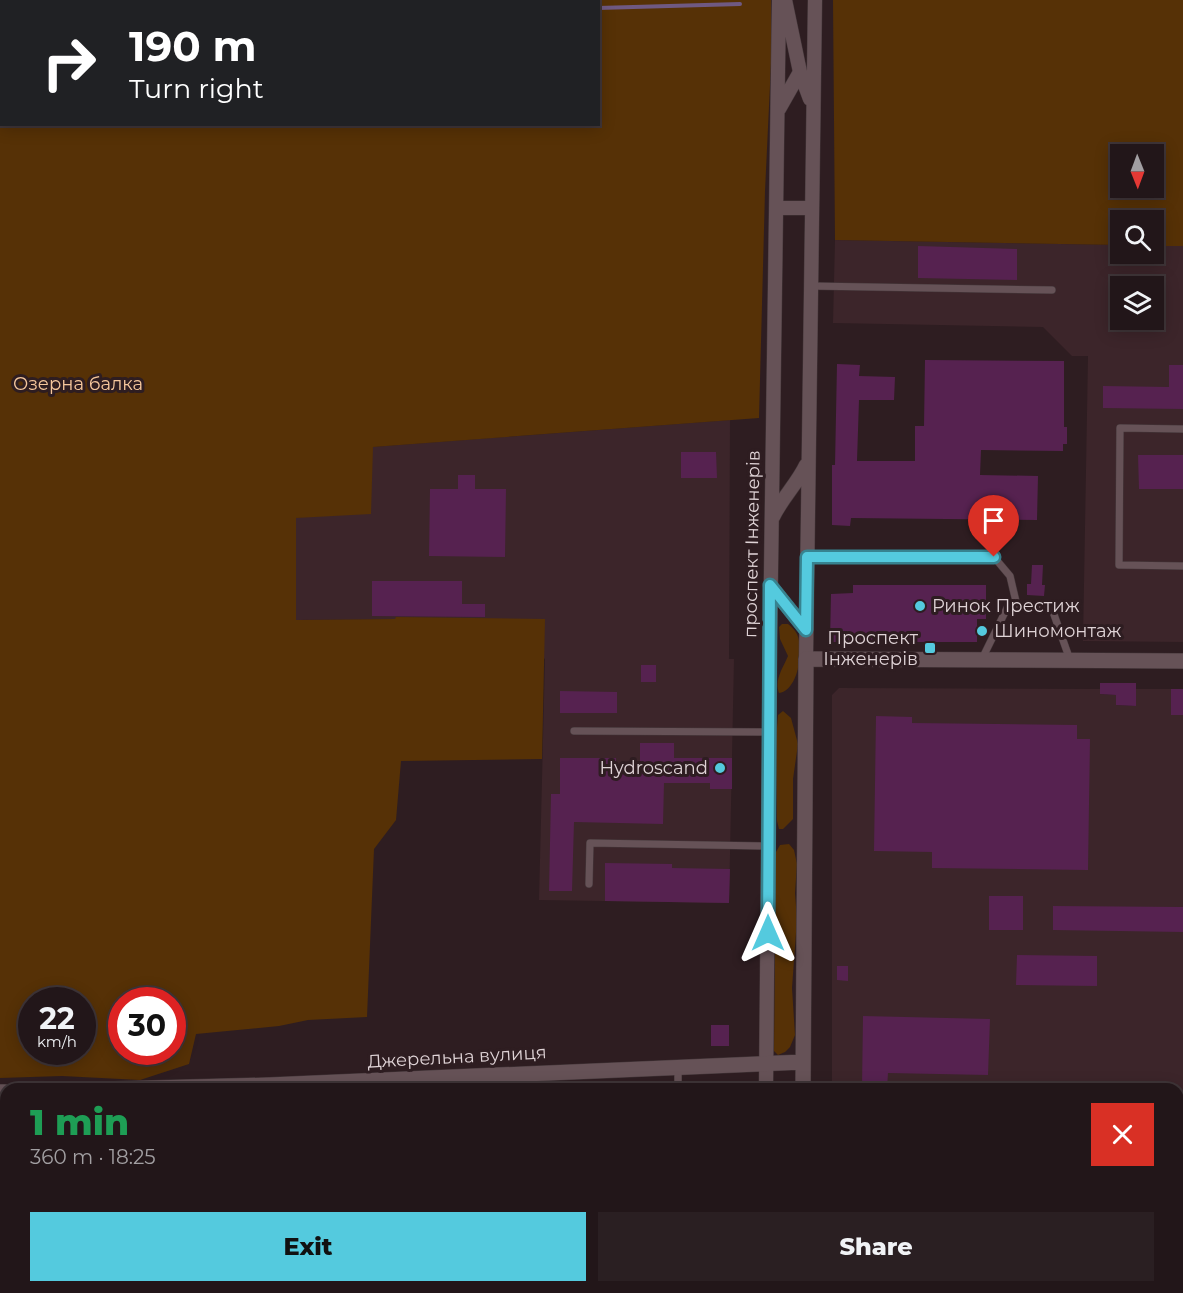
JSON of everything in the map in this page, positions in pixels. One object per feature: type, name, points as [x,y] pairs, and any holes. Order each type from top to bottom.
[{"type":"street","name":"проспект Інженерів","points":[[766,1083],[770,585],[779,0]]},
{"type":"street","points":[[785,0],[800,72],[813,110]]},
{"type":"street","points":[[803,1083],[806,630],[815,0]]},
{"type":"street","points":[[777,114],[800,72]]},
{"type":"street","points":[[776,208],[812,208]]},
{"type":"street","points":[[771,519],[780,501],[799,479],[809,461]]},
{"type":"street","points":[[770,585],[806,630]]},
{"type":"street","points":[[806,659],[1183,661]]},
{"type":"street","name":"Джерельна вулиця","points":[[349,1083],[803,1062]]},
{"type":"lane","points":[[811,286],[1052,290]]},
{"type":"lane","points":[[1183,429],[1120,428],[1119,553],[1119,565],[1183,566]]},
{"type":"lane","points":[[807,557],[994,557],[1010,576],[1017,606]]},
{"type":"lane","points":[[982,660],[1008,606],[1051,606],[1070,660]]},
{"type":"lane","points":[[574,731],[769,732]]},
{"type":"lane","points":[[590,884],[590,843],[768,846]]},
{"type":"lane","points":[[678,1066],[678,1083]]},
{"type":"shaded area","points":[[835,240],[1110,245],[1110,264],[1164,264],[1164,246],[1183,246],[1183,642],[1083,641],[1088,356],[1072,356],[1043,327],[833,323]]},
{"type":"shaded area","points":[[730,420],[729,659],[734,659],[729,903],[539,900],[545,659],[487,619],[295,620],[296,518],[303,517],[372,447]]},
{"type":"shaded area","points":[[839,688],[1100,689],[1100,694],[1116,695],[1116,705],[1136,706],[1136,689],[1171,689],[1171,715],[1183,715],[1183,1083],[832,1083],[832,695]]},
{"type":"green space","points":[[600,0],[771,0],[771,64],[759,418],[373,447],[371,514],[296,518],[296,620],[395,619],[396,617],[545,619],[542,759],[401,761],[396,820],[374,849],[367,1017],[308,1020],[279,1026],[196,1034],[189,1064],[186,1065],[186,987],[108,987],[108,1065],[186,1065],[140,1080],[62,1076],[0,1078],[0,126],[600,126]]},
{"type":"green space","points":[[833,0],[1183,0],[1183,246],[1164,246],[1164,210],[1110,210],[1110,245],[835,240]]},
{"type":"green space","points":[[782,624],[788,624],[797,634],[800,658],[791,685],[779,693],[778,679],[788,656],[780,639],[779,627]]},
{"type":"green space","points":[[783,711],[791,718],[798,744],[793,779],[793,819],[783,829],[779,829],[776,740],[778,715]]},
{"type":"green space","points":[[789,844],[794,850],[797,864],[795,893],[797,919],[792,988],[795,1035],[790,1047],[778,1055],[774,1051],[776,852],[780,845]]},
{"type":"building","points":[[918,246],[1017,249],[1017,280],[918,278]]},
{"type":"building","points":[[925,360],[1064,361],[1064,427],[1067,427],[1067,444],[1063,444],[1063,451],[981,450],[980,475],[1038,476],[1037,520],[851,518],[850,526],[832,525],[832,465],[835,465],[837,364],[860,365],[859,376],[895,377],[894,400],[859,400],[857,461],[915,461],[915,426],[924,426]]},
{"type":"building","points":[[1169,365],[1183,365],[1183,409],[1103,408],[1103,386],[1169,387]]},
{"type":"building","points":[[681,452],[716,452],[717,478],[681,478]]},
{"type":"building","points":[[1138,455],[1183,455],[1183,489],[1139,489]]},
{"type":"building","points":[[458,475],[475,475],[475,489],[506,489],[505,557],[429,556],[430,489],[458,489]]},
{"type":"building","points":[[1032,565],[1043,565],[1044,596],[1027,595],[1027,584],[1031,584]]},
{"type":"building","points":[[372,581],[462,581],[462,604],[485,604],[485,617],[372,616]]},
{"type":"building","name":"Ринок Престиж","points":[[853,585],[986,585],[986,619],[977,619],[977,642],[830,642],[831,594],[853,593]]},
{"type":"building","points":[[1014,626],[1025,626],[1026,636],[1015,637]]},
{"type":"building","points":[[641,665],[656,665],[656,682],[641,682]]},
{"type":"building","points":[[1100,683],[1136,683],[1136,706],[1116,705],[1116,695],[1100,694]]},
{"type":"building","points":[[1171,689],[1183,689],[1183,715],[1171,715]]},
{"type":"building","points":[[560,691],[617,692],[617,713],[560,713]]},
{"type":"building","points":[[876,716],[912,717],[912,723],[1077,725],[1077,739],[1090,739],[1088,870],[932,868],[932,852],[874,851]]},
{"type":"building","points":[[640,743],[674,743],[674,758],[732,758],[732,789],[710,789],[710,783],[664,783],[663,824],[574,822],[572,891],[549,891],[551,794],[560,794],[560,758],[616,758],[616,770],[640,770]]},
{"type":"building","points":[[605,863],[672,864],[672,868],[730,869],[729,903],[605,901]]},
{"type":"building","points":[[989,896],[1023,896],[1023,930],[989,930]]},
{"type":"building","points":[[1053,906],[1183,907],[1183,932],[1053,930]]},
{"type":"building","points":[[1017,955],[1097,956],[1097,986],[1016,985]]},
{"type":"building","points":[[837,966],[848,966],[848,981],[837,980]]},
{"type":"building","points":[[863,1016],[990,1019],[988,1075],[888,1073],[887,1083],[862,1083]]},
{"type":"building","points":[[711,1025],[729,1025],[729,1046],[711,1046]]},
{"type":"waterway","name":"Озерна балка","points":[[600,8],[740,4]]},
{"type":"place","name":"Ринок Престиж","points":[[920,606]]},
{"type":"place","name":"Шиномонтаж","points":[[982,631]]},
{"type":"place","name":"Проспект Інженерів","points":[[930,648]]},
{"type":"place","name":"Hydroscand","points":[[720,768]]},
{"type":"route","points":[[768,933],[770,585],[806,630],[807,557],[994,557]]}]
